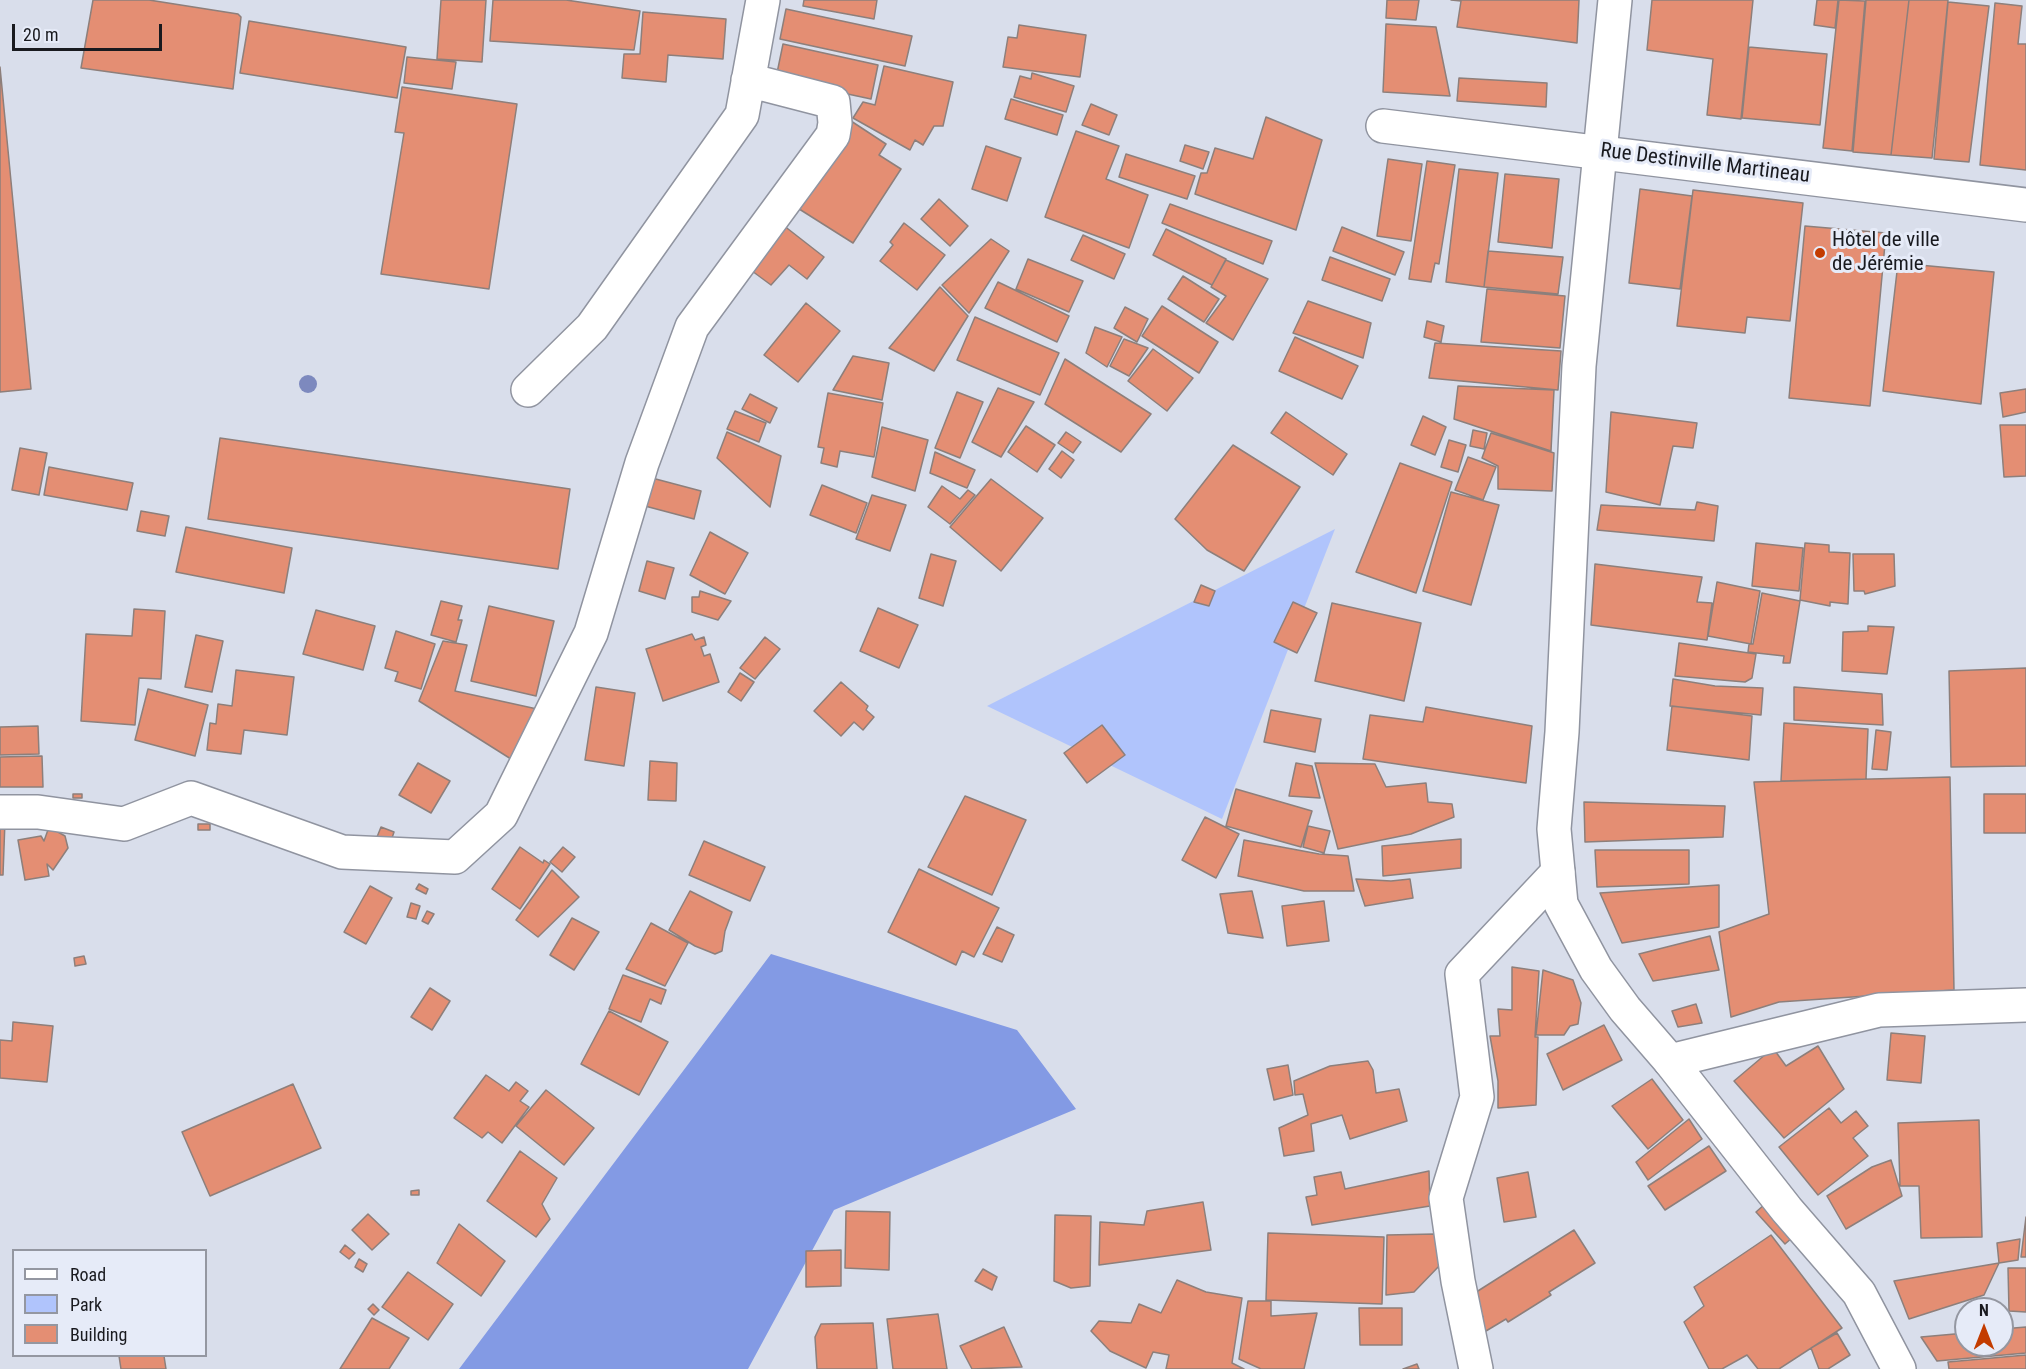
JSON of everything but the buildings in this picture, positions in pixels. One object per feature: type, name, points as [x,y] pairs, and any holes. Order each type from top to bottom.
[{"type":"street","points":[[528,390],[599,318],[742,115],[763,0]]},
{"type":"street","points":[[1615,0],[1579,366],[1562,732],[1554,829],[1561,904],[1596,969],[1625,1009],[1670,1061],[1787,1210],[1859,1293],[1899,1369]]},
{"type":"street","points":[[0,812],[38,812],[124,824],[191,798],[342,852],[455,857],[501,815],[591,633],[642,463],[692,327],[833,135],[835,123],[833,102],[748,80]]},
{"type":"street","name":"Rue Destinville Martineau","points":[[1383,126],[2026,205]]},
{"type":"street","points":[[1476,1369],[1458,1281],[1446,1198],[1477,1097],[1462,974],[1558,872]]},
{"type":"street","points":[[1670,1061],[1879,1010],[2026,1005]]},
{"type":"green space","points":[[1335,529],[1222,819],[987,706]]},
{"type":"shaded area","points":[[771,954],[1017,1030],[1076,1109],[834,1210],[748,1369],[459,1369]]},
{"type":"place","name":"Hôtel de ville de Jérémie","points":[[1820,253]]}]
